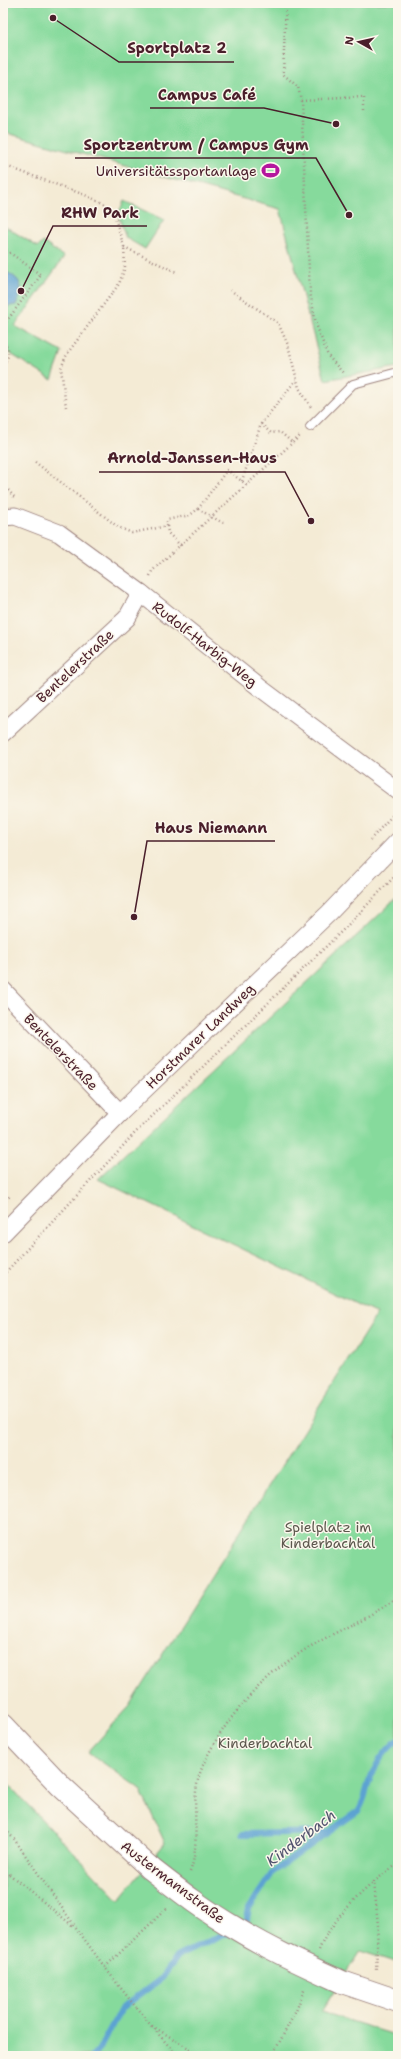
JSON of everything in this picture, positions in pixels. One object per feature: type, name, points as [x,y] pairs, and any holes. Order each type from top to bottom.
[{"type":"main road","name":"Austermannstraße","points":[[3,1725],[61,1786],[139,1858],[182,1892],[234,1928],[284,1956],[342,1982],[398,2001]]},
{"type":"street","name":"Rudolf-Harbig-Weg","points":[[3,516],[15,516],[59,533],[141,593],[259,687],[398,790]]},
{"type":"street","name":"Bentelerstraße","points":[[3,733],[127,618],[141,593]]},
{"type":"street","name":"Horstmarer Landweg","points":[[3,1233],[120,1113],[329,913],[398,841]]},
{"type":"street","name":"Bentelerstraße","points":[[3,990],[120,1113]]},
{"type":"lane","points":[[310,427],[353,384],[398,372]]},
{"type":"path","points":[[286,3],[283,74],[298,87],[301,100],[310,292],[316,324],[328,356],[353,384]]},
{"type":"path","points":[[301,100],[364,98],[364,114]]},
{"type":"path","points":[[3,165],[105,204],[114,215],[124,247],[125,267],[119,284],[67,354],[62,368],[66,407]]},
{"type":"path","points":[[124,247],[176,272]]},
{"type":"path","points":[[3,248],[41,275],[3,326]]},
{"type":"path","points":[[230,290],[278,323],[288,345],[299,388],[318,418]]},
{"type":"path","points":[[3,343],[8,348],[8,356],[4,365]]},
{"type":"path","points":[[242,481],[261,424],[296,380]]},
{"type":"path","points":[[261,424],[271,433],[280,432],[293,443]]},
{"type":"path","points":[[141,593],[152,571],[310,427]]},
{"type":"path","points":[[35,462],[118,527],[132,533],[166,526]]},
{"type":"path","points":[[181,546],[168,533],[166,526],[167,520],[190,514],[198,509],[227,470],[247,485]]},
{"type":"path","points":[[3,484],[16,498]]},
{"type":"path","points":[[198,509],[211,518],[223,523]]},
{"type":"path","points":[[3,1275],[135,1133],[346,927],[398,873]]},
{"type":"path","points":[[190,1873],[196,1847],[196,1803],[200,1773],[224,1727],[241,1705],[299,1653],[372,1615],[398,1598]]},
{"type":"path","points":[[3,1827],[14,1839],[75,1928],[118,1985],[148,2024],[178,2056]]},
{"type":"path","points":[[3,1869],[75,1928]]},
{"type":"path","points":[[374,1881],[378,1925],[376,1973]]},
{"type":"path","points":[[105,1967],[172,1903]]},
{"type":"path","points":[[148,2024],[202,2056]]},
{"type":"green space","name":"Universitätssportanlage","points":[[3,3],[398,3],[398,367],[325,380],[280,209],[3,132]]},
{"type":"green space","points":[[124,201],[164,220],[145,249],[126,238],[118,215]]},
{"type":"green space","points":[[3,225],[38,247],[43,242],[64,257],[15,326],[62,352],[52,380],[3,349]]},
{"type":"green space","name":"Kinderbachtal","points":[[398,897],[398,1963],[360,1951],[321,2012],[398,2036],[398,2056],[3,2056],[3,1779],[119,1900],[165,1843],[140,1789],[88,1752],[130,1706],[377,1314],[98,1179]]},
{"type":"water","points":[[3,270],[18,280],[20,284],[21,288],[16,305],[3,307]]},
{"type":"waterway","name":"Kinderbach","points":[[242,1929],[246,1925],[249,1908],[273,1872],[358,1811],[365,1797],[369,1782],[377,1764],[388,1749],[398,1740]]},
{"type":"waterway","points":[[242,1834],[326,1832]]},
{"type":"waterway","name":"Kinderbach","points":[[92,2056],[101,2046],[121,2009],[162,1978],[178,1956],[224,1934],[231,1933]]},
{"type":"place","name":"Sportplatz 2","points":[[53,18]]},
{"type":"place","name":"Campus Café","points":[[336,124]]},
{"type":"place","name":"Universitätssportanlage","points":[[270,171]]},
{"type":"place","name":"Sportzentrum / Campus Gym","points":[[349,215]]},
{"type":"place","name":"RHW Park","points":[[21,291]]},
{"type":"place","name":"Arnold-Janssen-Haus","points":[[311,521]]},
{"type":"place","name":"Haus Niemann","points":[[134,917]]},
{"type":"park label","name":"Spielplatz im Kinderbachtal","points":[[328,1536]]}]
